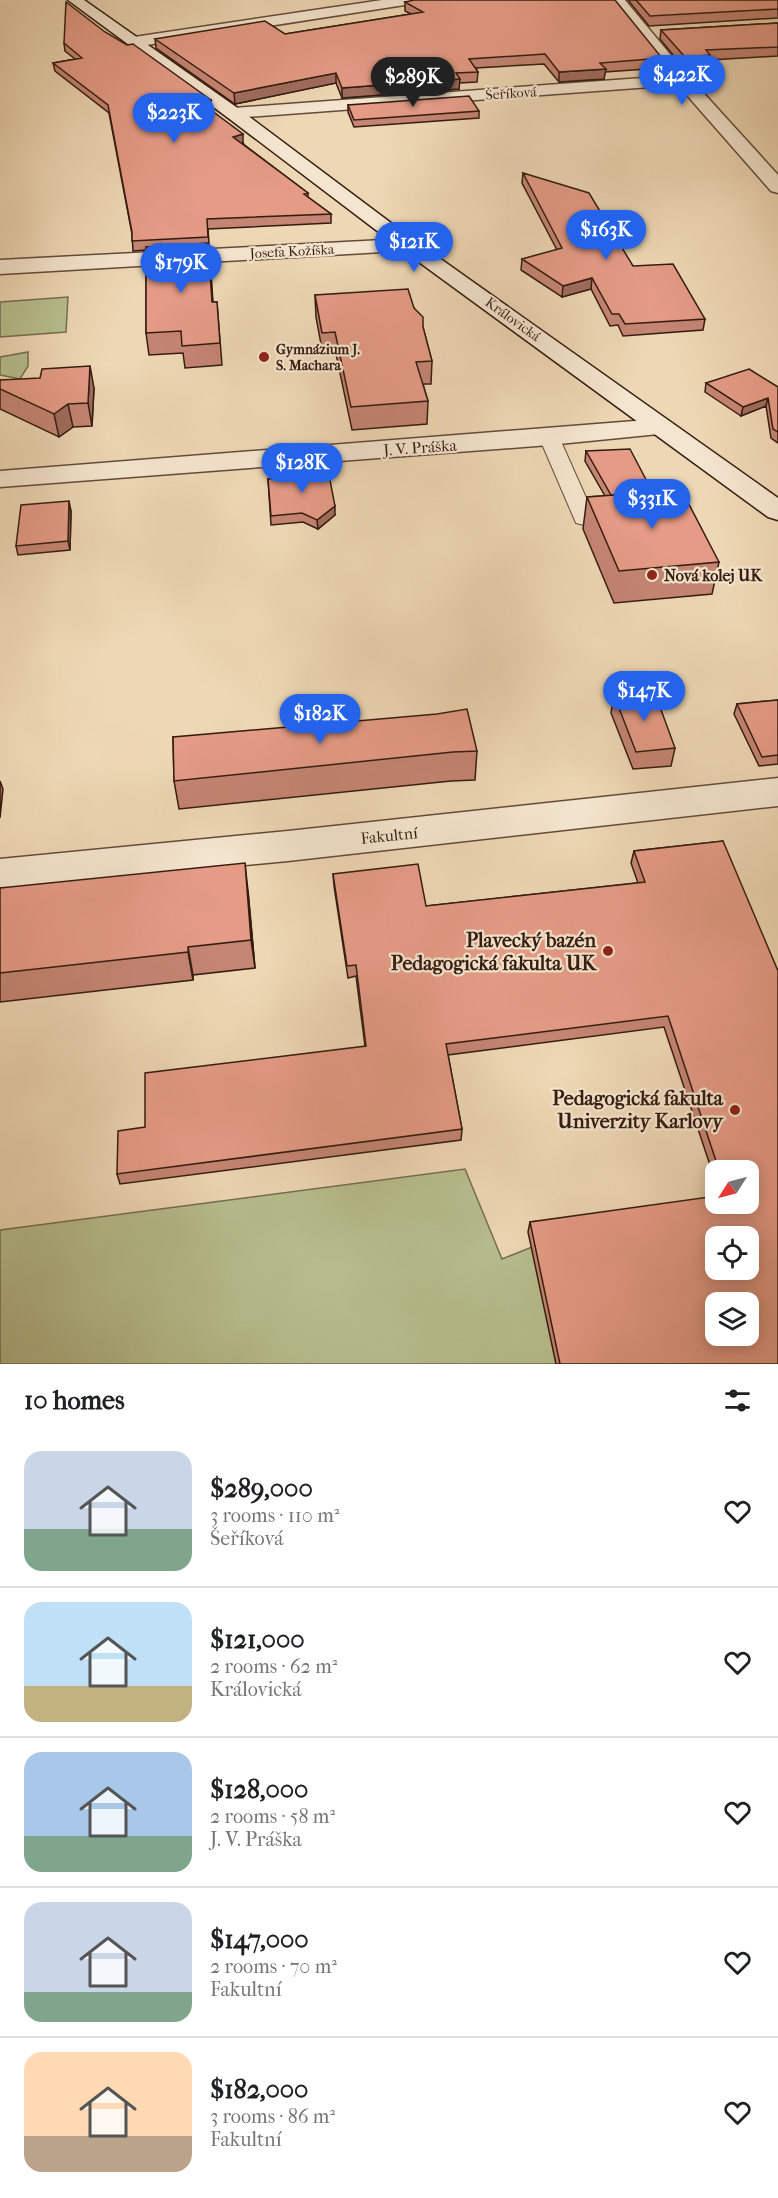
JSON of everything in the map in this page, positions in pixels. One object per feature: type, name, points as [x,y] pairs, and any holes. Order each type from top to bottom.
[{"type":"street","name":"Královická","points":[[75,0],[233,113],[404,242],[778,511]]},
{"type":"street","points":[[134,42],[411,0]]},
{"type":"street","points":[[617,0],[682,80],[778,187]]},
{"type":"street","points":[[643,33],[666,32]]},
{"type":"street","name":"Šeříková","points":[[233,113],[682,80]]},
{"type":"street","name":"Josefa Kožíška","points":[[0,267],[383,246],[404,242]]},
{"type":"street","name":"J. V. Práška","points":[[0,479],[549,438],[660,427]]},
{"type":"street","name":"Fakultní","points":[[0,874],[299,845],[778,792]]},
{"type":"lane","points":[[549,438],[584,518],[637,514]]},
{"type":"green space","points":[[68,297],[66,332],[0,337],[0,302]]},
{"type":"green space","points":[[28,352],[28,366],[20,379],[0,375],[0,357]]},
{"type":"green space","points":[[465,1169],[502,1259],[537,1245],[557,1364],[0,1364],[0,1230]]},
{"type":"building","points":[[414,0],[615,0],[662,58],[600,63],[606,69],[559,72],[545,54],[469,59],[478,72],[456,73],[460,79],[342,88],[336,73],[234,93],[155,39],[265,21],[285,34],[423,12],[405,2]]},
{"type":"building","points":[[636,0],[778,0],[778,9],[650,16]]},
{"type":"building","points":[[66,2],[105,32],[127,45],[133,44],[211,100],[200,102],[243,134],[233,137],[308,193],[304,194],[331,214],[207,219],[208,237],[132,241],[108,105],[53,63],[82,58],[64,43]]},
{"type":"building","points":[[778,23],[778,47],[706,50],[710,55],[685,57],[661,30]]},
{"type":"building","points":[[469,96],[479,111],[354,120],[348,105]]},
{"type":"building","points":[[523,173],[589,193],[633,266],[673,264],[705,319],[625,324],[619,314],[612,314],[592,278],[563,286],[522,259],[562,248]]},
{"type":"building","points":[[208,243],[212,302],[217,302],[220,343],[182,346],[181,331],[146,333],[146,247]]},
{"type":"building","points":[[408,289],[414,308],[423,317],[423,327],[432,361],[416,362],[428,401],[351,407],[335,332],[322,333],[315,295]]},
{"type":"building","points":[[90,366],[88,403],[68,404],[54,414],[0,389],[0,380],[40,378],[42,369]]},
{"type":"building","points":[[749,369],[778,387],[778,432],[773,429],[768,398],[743,407],[706,383]]},
{"type":"building","points":[[630,449],[652,491],[611,495],[586,451]]},
{"type":"building","points":[[328,470],[335,506],[317,520],[302,513],[271,516],[268,479],[289,477],[288,473]]},
{"type":"building","points":[[681,489],[719,562],[619,571],[587,497]]},
{"type":"building","points":[[69,501],[68,541],[16,546],[21,505]]},
{"type":"building","points":[[648,692],[660,707],[675,748],[636,752],[614,695]]},
{"type":"building","points":[[778,700],[778,755],[762,757],[737,704]]},
{"type":"building","points":[[467,709],[477,751],[174,781],[173,737],[437,714]]},
{"type":"building","points":[[723,841],[778,971],[778,1364],[560,1364],[530,1222],[705,1198],[705,1214],[759,1214],[759,1160],[716,1160],[668,1016],[446,1044],[462,1129],[117,1174],[118,1131],[145,1127],[145,1073],[366,1046],[356,965],[347,966],[333,874],[418,864],[426,906],[645,882],[634,851]]},
{"type":"building","points":[[245,863],[251,940],[188,947],[188,952],[0,973],[0,888]]},
{"type":"place","name":"Gymnázium J. S. Machara","points":[[264,357]]},
{"type":"place","name":"Nová kolej UK","points":[[652,575]]},
{"type":"place","name":"Plavecký bazén Pedagogická fakulta UK","points":[[608,951]]},
{"type":"place","name":"Pedagogická fakulta Univerzity Karlovy","points":[[735,1110]]}]
